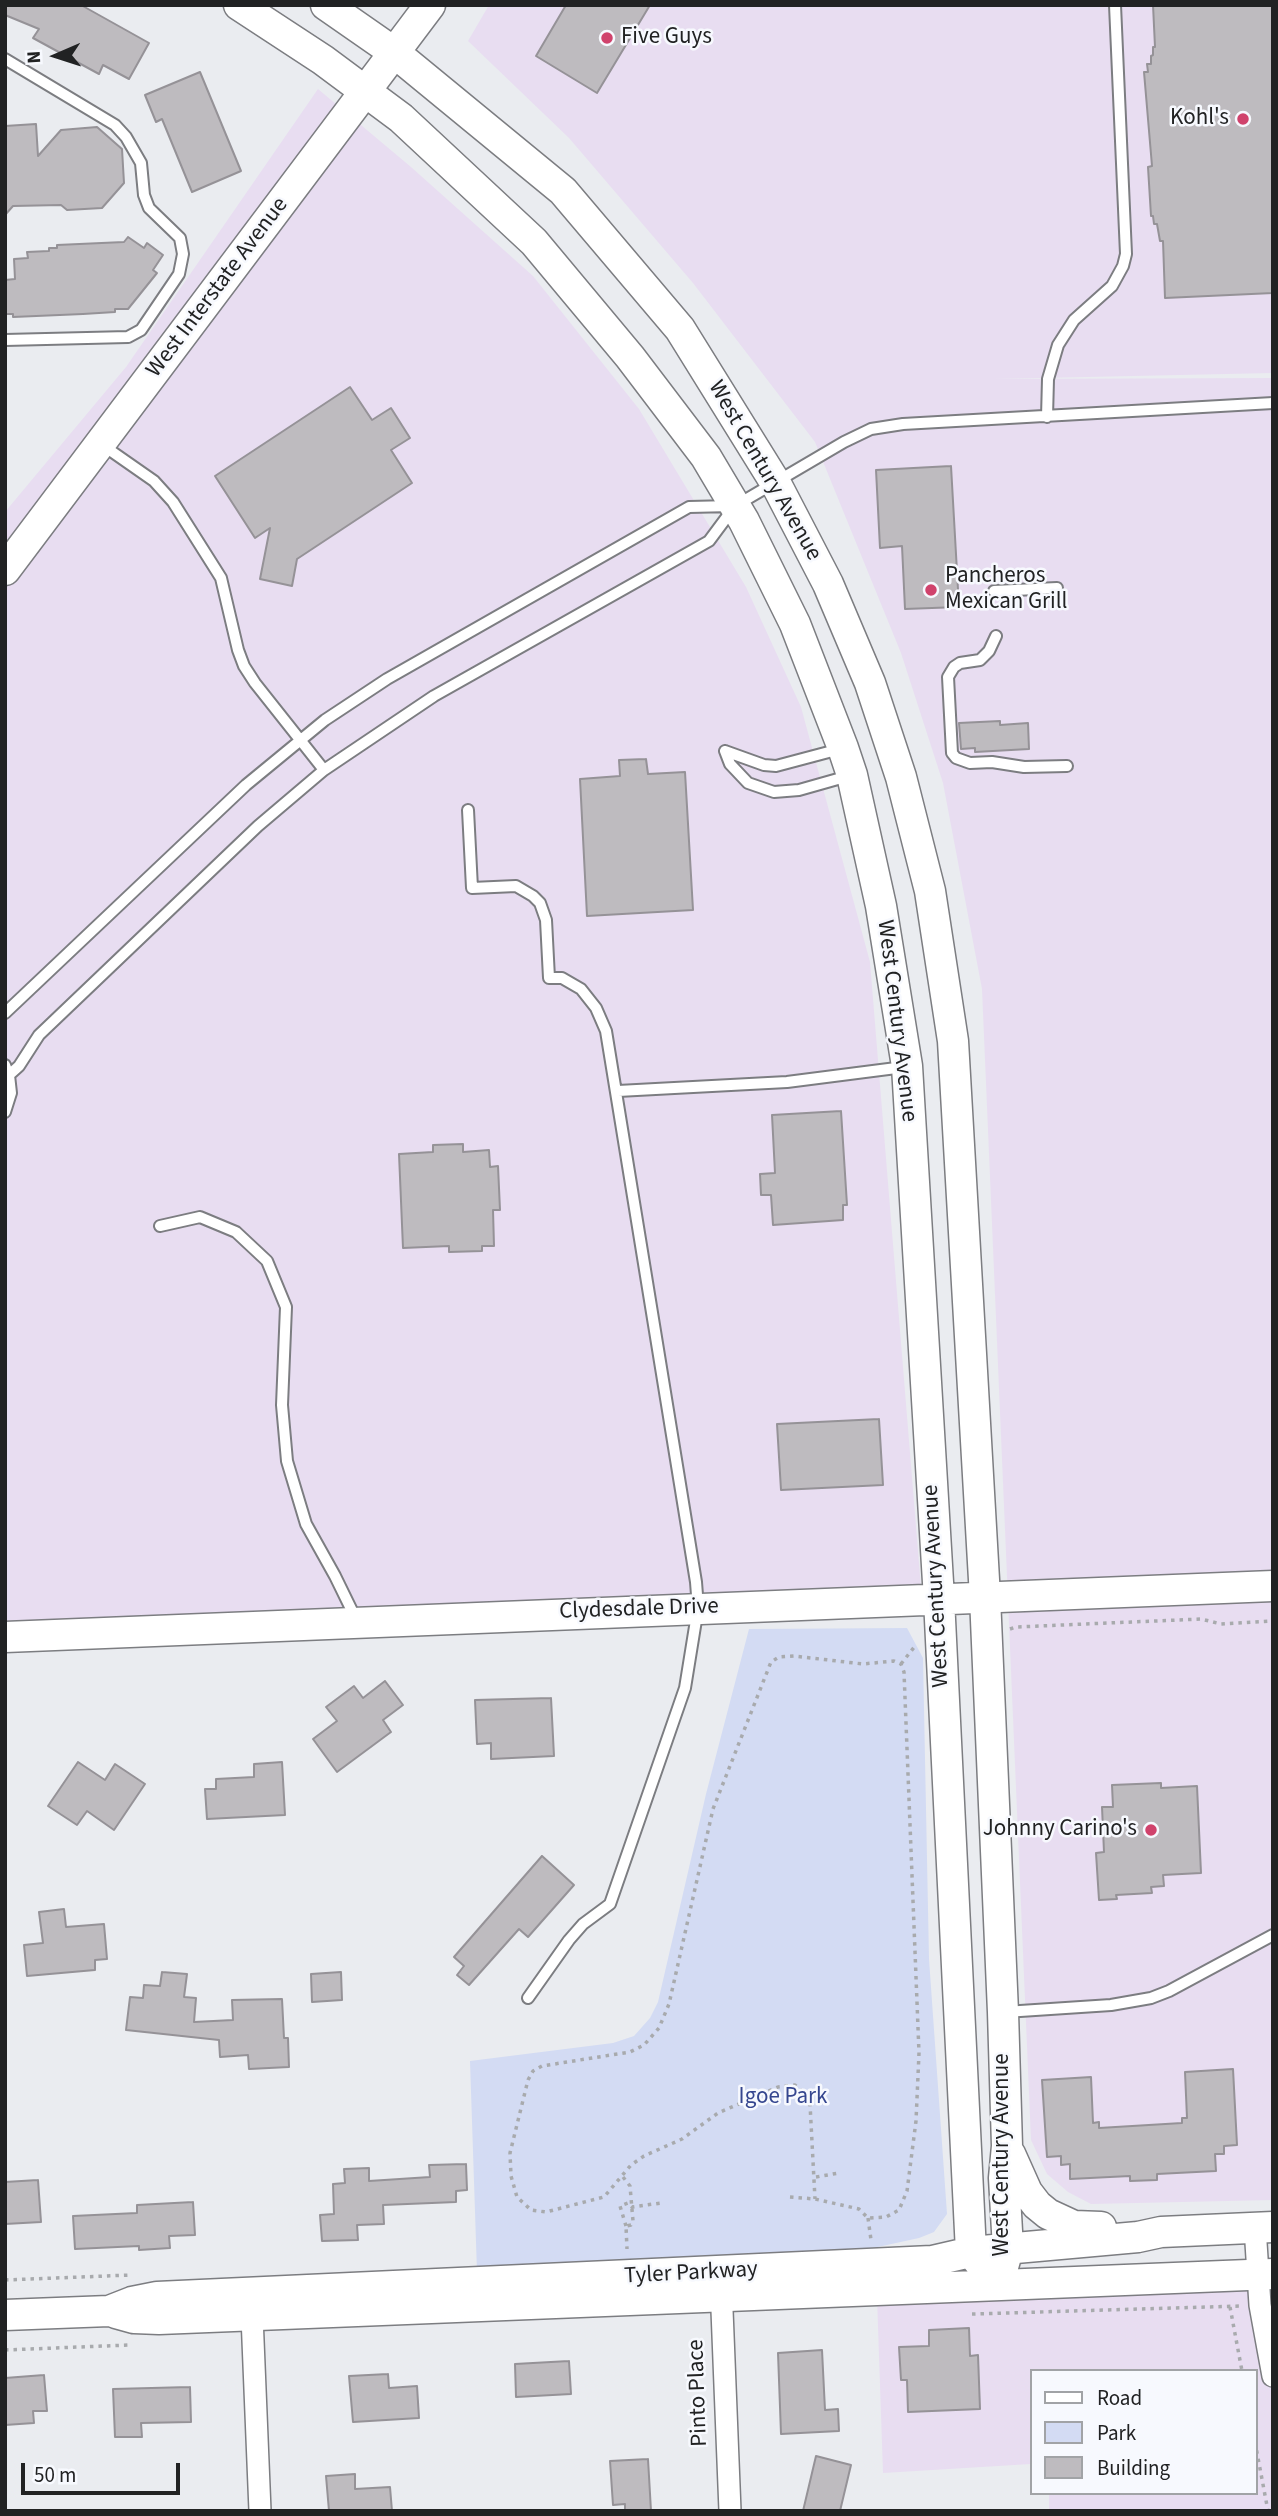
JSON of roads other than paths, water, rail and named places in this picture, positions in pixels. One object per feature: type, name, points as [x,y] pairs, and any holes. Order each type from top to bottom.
[{"type":"main road","name":"West Century Avenue","points":[[239,5],[366,90],[401,118],[534,242],[655,391],[706,457],[735,506],[795,624],[847,761],[881,906],[906,1066],[939,1599],[971,2252],[998,2285]]},
{"type":"main road","name":"West Century Avenue","points":[[326,5],[395,53],[563,191],[680,329],[775,482],[828,584],[870,683],[901,777],[934,913],[953,1041],[985,1597],[1003,2012],[1007,2146],[1004,2178],[1008,2249],[998,2285]]},
{"type":"main road","name":"West Interstate Avenue","points":[[5,570],[430,5]]},
{"type":"main road","name":"Clydesdale Drive","points":[[5,1637],[1273,1586]]},
{"type":"main road","points":[[1007,2146],[1027,2192],[1037,2205],[1054,2218],[1074,2226],[1136,2227],[1161,2232]]},
{"type":"main road","name":"Tyler Parkway","points":[[5,2315],[109,2311],[147,2319],[252,2316],[721,2285],[932,2261],[971,2252],[1138,2237],[1161,2232],[1264,2227]]},
{"type":"main road","name":"Tyler Parkway","points":[[109,2311],[132,2302],[157,2297],[721,2285],[998,2285],[1265,2274]]},
{"type":"street","points":[[1264,2227],[1262,2320],[1273,2376]]},
{"type":"street","name":"Pinto Place","points":[[721,2285],[730,2511]]},
{"type":"street","points":[[252,2316],[260,2511]]},
{"type":"lane","points":[[1047,417],[1048,379],[1058,345],[1074,320],[1112,286],[1126,254],[1115,5]]},
{"type":"lane","points":[[5,58],[115,125],[126,137],[141,163],[144,195],[149,208],[180,238],[183,254],[179,274],[141,330],[128,337],[5,340]]},
{"type":"lane","points":[[5,1112],[11,1093],[7,1070],[19,1066],[39,1035],[258,826],[324,770],[434,696],[709,541],[735,506],[775,482],[871,429],[903,424],[1273,403]]},
{"type":"lane","points":[[101,444],[153,481],[179,511],[221,578],[244,666],[324,770]]},
{"type":"lane","points":[[5,1013],[246,785],[300,740],[387,679],[689,507],[735,506]]},
{"type":"lane","points":[[994,591],[1057,588]]},
{"type":"lane","points":[[996,636],[989,651],[980,660],[960,663],[948,677],[952,753],[956,758],[970,763],[992,762],[1024,767],[1067,766]]},
{"type":"lane","points":[[724,751],[764,765],[776,766],[847,761],[799,790],[774,792],[748,783],[730,764],[724,751]]},
{"type":"lane","points":[[468,810],[472,888],[516,886],[524,889],[540,903],[546,920],[548,978],[562,978],[573,982],[589,998],[596,1008],[609,1042],[698,1608],[685,1688],[610,1904],[583,1924],[527,1998]]},
{"type":"lane","points":[[618,1091],[787,1082],[906,1066]]},
{"type":"lane","points":[[160,1226],[200,1217],[236,1232],[267,1261],[286,1307],[282,1405],[287,1461],[306,1524],[357,1621]]},
{"type":"lane","points":[[1003,2012],[1111,2005],[1151,1998],[1273,1935]]},
{"type":"place","name":"Five Guys","points":[[607,38]]},
{"type":"place","name":"Kohl's","points":[[1243,119]]},
{"type":"place","name":"Pancheros Mexican Grill","points":[[931,590]]},
{"type":"place","name":"Johnny Carino's","points":[[1151,1830]]},
{"type":"park label","name":"Igoe Park","points":[[783,2098]]}]
